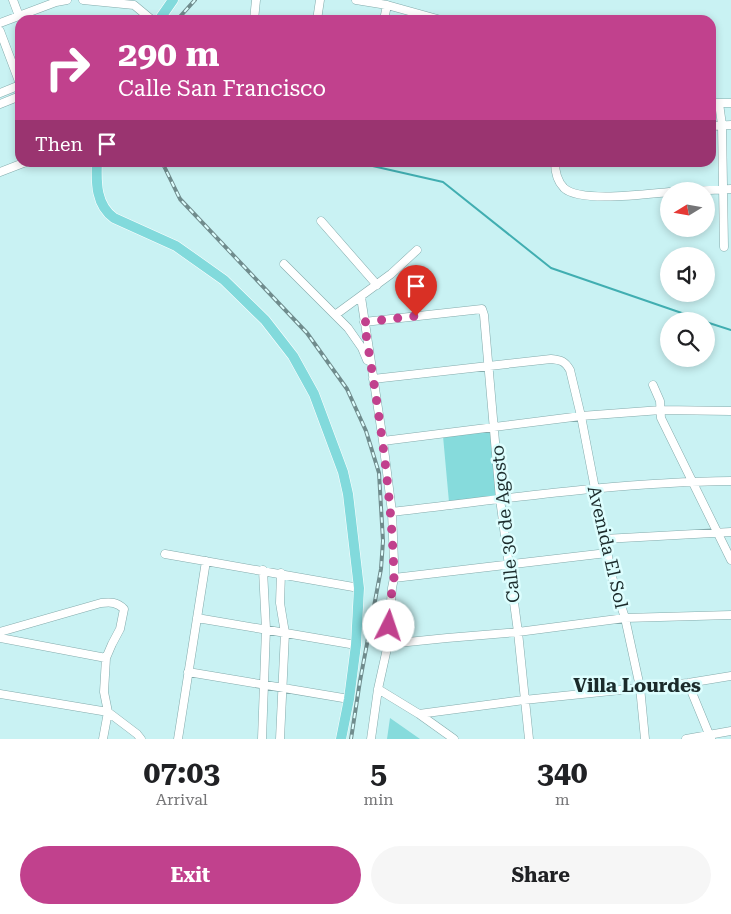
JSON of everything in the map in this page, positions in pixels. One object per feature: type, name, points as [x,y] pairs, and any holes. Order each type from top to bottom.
[{"type":"main road","points":[[162,15],[173,0]]},
{"type":"main road","points":[[97,167],[99,198],[107,213],[176,246],[224,280],[265,320],[293,356],[314,394],[343,472],[353,526],[359,588],[356,645],[349,699],[341,739]]},
{"type":"street","points":[[13,0],[19,15]]},
{"type":"street","points":[[22,15],[56,2],[67,0]]},
{"type":"street","points":[[83,0],[134,2],[147,15]]},
{"type":"street","points":[[254,15],[256,0]]},
{"type":"street","points":[[318,15],[320,0]]},
{"type":"street","points":[[356,0],[387,5],[423,15]]},
{"type":"street","points":[[385,15],[387,5]]},
{"type":"street","points":[[0,23],[15,17]]},
{"type":"street","points":[[0,31],[15,72]]},
{"type":"street","points":[[0,93],[15,87]]},
{"type":"street","points":[[0,104],[15,98]]},
{"type":"street","points":[[716,103],[731,104]]},
{"type":"street","points":[[716,106],[722,125],[727,189],[724,247]]},
{"type":"street","points":[[716,126],[731,125]]},
{"type":"street","points":[[0,172],[15,166]]},
{"type":"street","points":[[556,167],[558,181],[565,189],[574,194],[591,196],[660,192]]},
{"type":"street","points":[[321,221],[377,285]]},
{"type":"street","points":[[335,315],[377,285],[417,250]]},
{"type":"street","points":[[284,264],[348,328],[362,348],[373,379]]},
{"type":"street","points":[[361,297],[392,512],[394,578],[388,644],[378,689],[371,739]]},
{"type":"street","name":"Calle 30 de Agosto","points":[[364,322],[482,309],[495,427],[500,499],[518,632],[529,739]]},
{"type":"street","name":"Avenida El Sol","points":[[489,367],[552,359],[561,360],[566,363],[570,370],[581,416],[612,577],[625,618],[640,687],[645,739]]},
{"type":"street","points":[[373,379],[489,367]]},
{"type":"street","points":[[653,385],[660,401],[661,418],[731,560]]},
{"type":"street","points":[[383,441],[581,416],[661,410],[731,411]]},
{"type":"street","points":[[392,512],[594,490],[731,481]]},
{"type":"street","points":[[604,539],[731,532]]},
{"type":"street","points":[[394,578],[607,553]]},
{"type":"street","points":[[165,554],[359,588]]},
{"type":"street","points":[[178,739],[206,561]]},
{"type":"street","points":[[262,739],[266,629],[263,570]]},
{"type":"street","points":[[280,739],[285,633],[280,603],[281,573]]},
{"type":"street","points":[[0,632],[101,603],[119,603],[124,609],[124,615],[120,630],[106,658],[104,692],[108,712],[103,739]]},
{"type":"street","points":[[388,644],[518,632],[625,618],[731,615]]},
{"type":"street","points":[[196,618],[356,645]]},
{"type":"street","points":[[0,638],[106,658]]},
{"type":"street","points":[[188,672],[349,699]]},
{"type":"street","points":[[419,714],[524,700],[688,683],[731,676]]},
{"type":"street","points":[[688,683],[711,737]]},
{"type":"street","points":[[378,689],[419,714],[454,739]]},
{"type":"street","points":[[0,694],[108,712],[141,739]]},
{"type":"street","points":[[686,739],[711,737],[731,731]]},
{"type":"shaded area","points":[[490,430],[498,498],[449,502],[443,436]]},
{"type":"shaded area","points":[[390,718],[420,739],[387,739]]},
{"type":"waterway","points":[[377,167],[443,182],[551,268],[679,312]]},
{"type":"waterway","points":[[715,325],[731,330]]},
{"type":"railway","points":[[182,15],[195,0]]},
{"type":"railway","points":[[164,167],[180,199],[307,333],[347,389],[366,431],[379,473],[383,541],[381,569],[351,739]]},
{"type":"district","name":"Villa Lourdes","points":[[637,685]]},
{"type":"route","points":[[389,626],[394,578],[392,512],[364,322],[416,316]]}]
